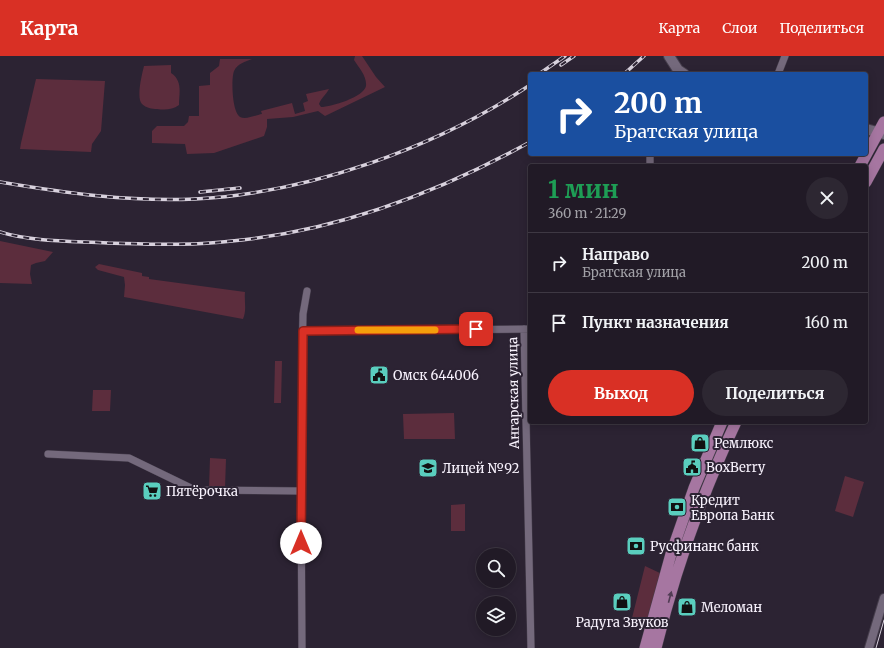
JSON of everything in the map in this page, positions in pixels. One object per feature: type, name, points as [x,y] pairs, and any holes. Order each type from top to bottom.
[{"type":"main road","points":[[668,56],[678,72]]},
{"type":"main road","points":[[868,153],[881,133],[884,122]]},
{"type":"main road","points":[[868,130],[881,133]]},
{"type":"main road","points":[[868,178],[884,149]]},
{"type":"main road","points":[[645,648],[670,554],[694,488],[721,424]]},
{"type":"main road","points":[[656,648],[682,557],[708,485],[735,424]]},
{"type":"street","points":[[779,72],[785,56]]},
{"type":"street","points":[[302,648],[301,491],[303,331],[307,291]]},
{"type":"street","points":[[303,331],[527,329]]},
{"type":"street","name":"Ангарская улица","points":[[527,329],[530,648]]},
{"type":"street","points":[[48,454],[129,458],[195,490],[301,491]]},
{"type":"street","points":[[870,648],[884,598]]},
{"type":"shaded area","points":[[355,56],[362,56],[376,77],[385,87],[325,116],[318,111],[293,117],[267,119],[267,127],[264,136],[214,153],[187,154],[185,144],[152,143],[152,131],[157,126],[184,126],[188,122],[189,116],[199,116],[199,86],[210,85],[210,73],[219,66],[220,59],[252,59],[238,66],[233,75],[232,88],[235,109],[240,117],[245,118],[262,114],[261,111],[292,103],[295,114],[305,111],[303,103],[308,101],[306,94],[329,89],[319,104],[321,107],[346,101],[360,94],[366,86],[366,82],[364,75],[354,60]]},
{"type":"shaded area","points":[[171,65],[171,73],[175,76],[179,83],[179,105],[171,109],[166,109],[151,108],[142,104],[140,101],[139,91],[144,66]]},
{"type":"shaded area","points":[[36,79],[105,81],[101,131],[92,144],[91,152],[20,149]]},
{"type":"shaded area","points":[[0,241],[53,252],[45,261],[31,265],[30,274],[32,284],[0,283]]},
{"type":"shaded area","points":[[99,264],[142,273],[142,276],[149,277],[149,279],[245,292],[245,309],[243,319],[124,297],[124,277],[98,270],[95,267]]},
{"type":"shaded area","points":[[275,361],[282,361],[281,403],[274,403]]},
{"type":"shaded area","points":[[93,390],[111,390],[110,411],[92,411]]},
{"type":"shaded area","points":[[454,413],[455,439],[404,439],[403,414]]},
{"type":"shaded area","points":[[210,458],[226,459],[225,488],[209,488]]},
{"type":"shaded area","points":[[845,476],[864,482],[853,517],[835,511]]},
{"type":"shaded area","points":[[465,504],[465,531],[451,531],[451,505]]},
{"type":"shaded area","points":[[645,566],[662,574],[648,624],[632,618]]},
{"type":"tram line","points":[[876,648],[884,620]]},
{"type":"railway","points":[[542,72],[565,56]]},
{"type":"railway","points":[[561,65],[574,56]]},
{"type":"railway","points":[[626,72],[644,56]]},
{"type":"railway","points":[[0,182],[98,196],[171,200],[238,195],[282,188],[326,177],[370,163],[412,147],[454,129],[493,108],[528,86]]},
{"type":"railway","points":[[0,232],[25,238],[154,244],[217,243],[271,236],[348,219],[386,207],[459,178],[528,143]]},
{"type":"railway","points":[[200,192],[240,188]]},
{"type":"slow traffic","points":[[358,330],[435,330]]},
{"type":"place","name":"Омск 644006","points":[[379,375]]},
{"type":"place","name":"Ремлюкс","points":[[700,443]]},
{"type":"place","name":"BoxBerry","points":[[692,467]]},
{"type":"place","name":"Лицей №92","points":[[428,468]]},
{"type":"place","name":"Пятёрочка","points":[[152,491]]},
{"type":"place","name":"Кредит Европа Банк","points":[[677,507]]},
{"type":"place","name":"Русфинанс банк","points":[[636,546]]},
{"type":"place","name":"Радуга Звуков","points":[[622,602]]},
{"type":"place","name":"Меломан","points":[[687,607]]},
{"type":"route","points":[[301,543],[303,331],[476,329]]}]
